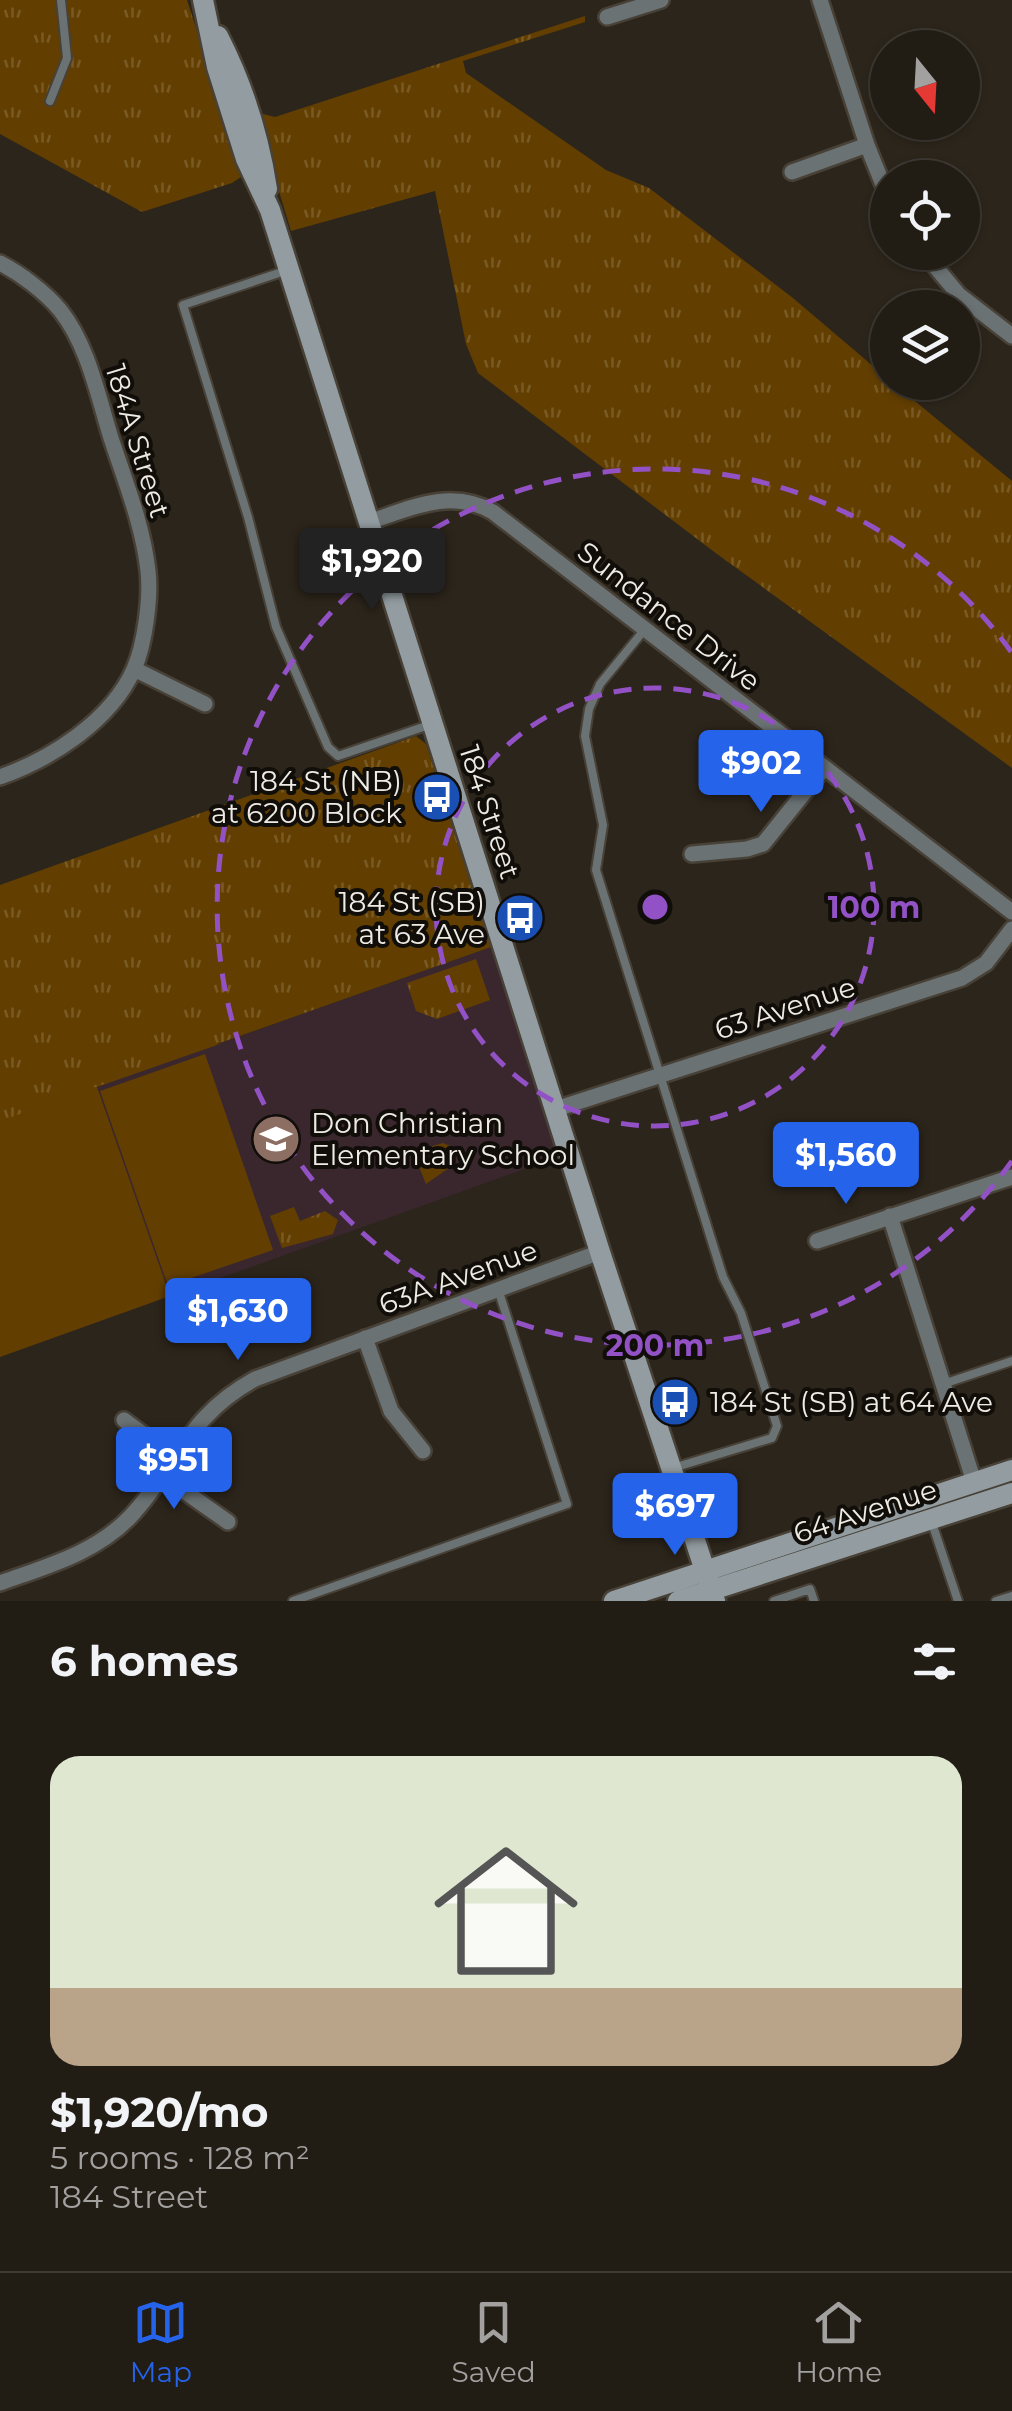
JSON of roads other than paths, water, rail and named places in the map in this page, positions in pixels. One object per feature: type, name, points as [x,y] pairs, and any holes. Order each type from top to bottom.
[{"type":"main road","name":"184 Street","points":[[206,8],[217,67],[242,146],[270,210],[713,1596]]},
{"type":"main road","name":"64 Avenue","points":[[678,1601],[713,1596],[927,1509],[974,1482],[1012,1470]]},
{"type":"main road","name":"64 Avenue","points":[[927,1509],[1012,1493]]},
{"type":"main road","points":[[614,1601],[705,1569],[927,1509]]},
{"type":"street","points":[[608,17],[661,0]]},
{"type":"street","points":[[820,0],[873,160]]},
{"type":"street","points":[[792,172],[867,145]]},
{"type":"street","name":"184A Street","points":[[0,263],[18,272],[60,310],[85,357],[144,546],[148,605],[134,669]]},
{"type":"street","points":[[938,270],[959,295],[1012,336]]},
{"type":"street","name":"Sundance Drive","points":[[369,522],[442,499],[461,499],[484,506],[1012,912]]},
{"type":"street","points":[[0,777],[38,761],[78,736],[134,669],[205,704]]},
{"type":"street","points":[[692,854],[764,844],[824,768]]},
{"type":"street","name":"63 Avenue","points":[[556,1110],[962,978],[986,963],[1012,928]]},
{"type":"street","points":[[817,1241],[1012,1178]]},
{"type":"street","points":[[890,1216],[974,1482]]},
{"type":"street","name":"63A Avenue","points":[[0,1582],[66,1559],[111,1534],[143,1502],[197,1423],[236,1390],[272,1370],[600,1252]]},
{"type":"street","points":[[364,1338],[392,1410],[424,1451]]},
{"type":"street","points":[[124,1420],[162,1448],[174,1484],[228,1522]]},
{"type":"lane","points":[[50,102],[68,58],[61,0]]},
{"type":"lane","points":[[288,270],[183,305],[248,516],[276,627],[328,747],[338,756],[433,724]]},
{"type":"lane","points":[[645,629],[600,684],[589,710],[584,736],[603,825],[596,870],[723,1277],[742,1313],[778,1426],[772,1438],[672,1468]]},
{"type":"lane","points":[[293,1601],[567,1504],[498,1289]]},
{"type":"lane","points":[[943,1384],[1012,1361]]},
{"type":"lane","points":[[927,1509],[958,1601]]},
{"type":"lane","points":[[801,1561],[814,1601]]},
{"type":"lane","points":[[774,1601],[810,1589]]},
{"type":"lane","points":[[996,1601],[1012,1596]]},
{"type":"place","name":"184 St (NB) at 6200 Block","points":[[437,797]]},
{"type":"place","name":"184 St (SB) at 63 Ave","points":[[520,918]]},
{"type":"place","name":"Don Christian Elementary School","points":[[276,1139]]},
{"type":"place","name":"184 St (SB) at 64 Ave","points":[[675,1402]]}]
